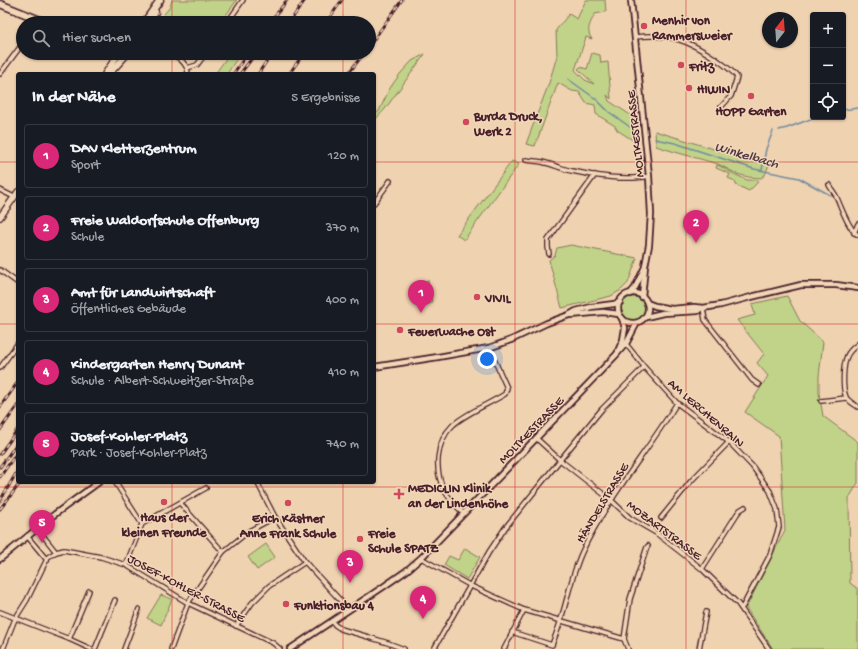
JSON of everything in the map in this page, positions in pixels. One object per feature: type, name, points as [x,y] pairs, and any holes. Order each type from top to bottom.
[{"type":"main road","points":[[153,16],[161,0]]},
{"type":"main road","points":[[0,4],[26,16]]},
{"type":"main road","points":[[106,72],[114,60]]},
{"type":"main road","points":[[110,72],[122,60]]},
{"type":"main road","points":[[0,217],[16,195]]},
{"type":"street","points":[[232,16],[243,0]]},
{"type":"street","name":"MOLTKESTRASSE","points":[[631,0],[649,176],[651,214],[649,245],[642,297]]},
{"type":"street","points":[[634,37],[662,36],[686,42],[732,70],[737,77],[732,96],[721,107]]},
{"type":"street","points":[[0,74],[16,52]]},
{"type":"street","points":[[181,60],[187,68],[188,72]]},
{"type":"street","points":[[187,68],[197,65],[201,60]]},
{"type":"street","points":[[526,160],[542,162],[572,171],[595,175],[623,178],[642,178],[649,176]]},
{"type":"street","points":[[549,254],[548,240],[595,175]]},
{"type":"street","points":[[376,200],[390,181]]},
{"type":"street","points":[[828,185],[856,234]]},
{"type":"street","points":[[0,190],[16,195]]},
{"type":"street","points":[[856,234],[858,224]]},
{"type":"street","name":"MOLTKESTRASSE","points":[[630,294],[645,266]]},
{"type":"street","points":[[0,270],[16,282]]},
{"type":"street","points":[[702,308],[698,312],[663,313],[646,317],[637,323],[629,323],[621,316],[618,308],[624,297],[630,294],[636,294],[642,297],[647,303],[655,306],[672,309],[694,307],[702,308],[721,305],[801,285],[836,285],[858,288]]},
{"type":"street","points":[[376,367],[489,348],[511,340],[576,311],[620,302]]},
{"type":"street","points":[[646,317],[648,309],[647,303]]},
{"type":"street","points":[[702,308],[706,320],[752,380],[759,386]]},
{"type":"street","points":[[569,315],[603,312],[621,316]]},
{"type":"street","name":"MOLTKESTRASSE","points":[[616,355],[623,340],[625,328],[621,316]]},
{"type":"street","name":"MOLTKESTRASSE","points":[[290,649],[406,571],[421,558],[616,355],[626,344],[637,323]]},
{"type":"street","name":"AM LERCHENRAIN","points":[[626,344],[644,367],[677,403],[729,442],[752,466],[770,491],[777,509],[779,527],[770,554],[741,608]]},
{"type":"street","points":[[858,344],[847,354],[844,386],[846,398],[858,408]]},
{"type":"street","points":[[0,368],[16,346]]},
{"type":"street","points":[[464,514],[444,490],[438,470],[438,453],[446,434],[452,427],[470,414],[505,394],[507,388],[489,348]]},
{"type":"street","points":[[434,649],[489,552],[505,528],[602,410],[644,367]]},
{"type":"street","points":[[821,401],[846,398]]},
{"type":"street","name":"HÄNDELSTRASSE","points":[[512,632],[552,645],[561,620],[572,580],[582,553],[592,533],[611,500],[677,403]]},
{"type":"street","name":"MOZARTSTRASSE","points":[[536,438],[560,460],[611,500],[630,518],[656,533],[702,569],[738,604],[769,649]]},
{"type":"street","points":[[661,518],[691,481],[729,442]]},
{"type":"street","points":[[0,559],[37,528],[96,484]]},
{"type":"street","points":[[116,484],[142,524]]},
{"type":"street","points":[[257,484],[304,562],[349,610]]},
{"type":"street","points":[[126,565],[142,524],[206,488]]},
{"type":"street","points":[[180,503],[223,552]]},
{"type":"street","points":[[702,569],[737,514],[745,507]]},
{"type":"street","points":[[171,649],[188,603],[223,552],[249,531],[276,517]]},
{"type":"street","points":[[3,649],[15,619],[27,600],[48,557],[56,552],[37,528]]},
{"type":"street","points":[[28,536],[47,560]]},
{"type":"street","points":[[628,649],[624,639],[630,599],[648,546]]},
{"type":"street","name":"JOSEF-KOHLER-STRASSE","points":[[56,552],[64,550],[78,552],[126,565],[188,603],[273,644],[280,649]]},
{"type":"street","points":[[421,558],[471,586],[524,610],[624,639]]},
{"type":"street","points":[[236,626],[252,603],[269,586],[304,562]]},
{"type":"street","points":[[69,639],[89,591]]},
{"type":"street","points":[[95,649],[115,600]]},
{"type":"street","points":[[124,649],[138,609]]},
{"type":"street","points":[[504,649],[524,610]]},
{"type":"street","points":[[0,612],[91,649]]},
{"type":"street","points":[[699,649],[706,612]]},
{"type":"street","points":[[332,621],[341,629],[388,642],[404,649]]},
{"type":"green space","points":[[172,0],[237,0],[225,16],[162,16],[170,7]]},
{"type":"green space","points":[[586,0],[605,0],[606,12],[595,14],[590,23],[589,32],[592,39],[586,37],[575,70],[585,80],[594,84],[578,69],[580,67],[587,69],[592,53],[600,55],[601,63],[608,62],[611,99],[607,95],[609,101],[635,118],[638,139],[637,142],[617,130],[615,126],[596,114],[595,105],[586,103],[579,92],[572,91],[558,83],[535,146],[526,144],[549,83],[557,56],[556,30],[569,14],[577,19]]},
{"type":"green space","points":[[425,54],[385,109],[376,119],[376,113],[379,111],[390,88],[412,61]]},
{"type":"green space","points":[[225,60],[236,60],[228,72],[216,72]]},
{"type":"green space","points":[[655,131],[756,162],[770,162],[765,175],[761,178],[748,177],[737,174],[718,164],[656,146]]},
{"type":"green space","points":[[512,161],[519,164],[464,240],[457,235]]},
{"type":"green space","points":[[717,165],[747,180],[758,180],[758,182],[749,191],[736,185],[735,181],[728,178],[730,174],[716,168]]},
{"type":"green space","points":[[571,245],[637,258],[628,283],[621,290],[611,296],[562,308],[549,260],[555,255],[557,248]]},
{"type":"green space","points":[[428,280],[432,303],[421,304],[420,298],[416,298],[414,287],[419,283]]},
{"type":"green space","points":[[787,296],[800,321],[823,342],[819,376],[819,393],[823,416],[858,442],[858,483],[849,498],[850,583],[858,589],[858,649],[773,649],[746,608],[785,530],[779,436],[745,412],[768,376],[757,363],[764,354],[737,320],[755,315],[752,304]]},
{"type":"green space","points":[[633,297],[642,300],[645,309],[642,318],[633,321],[624,318],[621,309],[624,300]]},
{"type":"green space","points":[[266,544],[275,557],[257,570],[248,557]]},
{"type":"green space","points":[[465,548],[480,557],[467,579],[444,565],[449,556],[458,560]]},
{"type":"green space","points":[[161,595],[172,599],[161,625],[147,618]]},
{"type":"waterway","name":"Winkelbach","points":[[568,79],[596,99],[609,112],[630,127]]},
{"type":"waterway","points":[[846,110],[858,108]]},
{"type":"waterway","points":[[779,130],[810,119]]},
{"type":"waterway","points":[[762,170],[766,149],[773,131]]},
{"type":"waterway","name":"Winkelbach","points":[[655,139],[675,143],[754,169],[799,178],[830,195]]},
{"type":"railway","points":[[275,16],[287,0]]},
{"type":"railway","points":[[294,16],[305,0]]},
{"type":"railway","points":[[331,16],[342,0]]},
{"type":"railway","points":[[376,36],[402,0]]},
{"type":"railway","points":[[234,72],[243,60]]},
{"type":"railway","points":[[242,72],[251,60]]},
{"type":"railway","points":[[259,72],[267,60]]},
{"type":"railway","points":[[290,72],[299,60]]},
{"type":"railway","points":[[350,72],[359,60]]},
{"type":"railway","points":[[0,407],[16,385]]},
{"type":"railway","points":[[0,430],[16,408]]},
{"type":"railway","points":[[0,454],[16,432]]},
{"type":"railway","points":[[0,467],[16,445]]},
{"type":"railway","points":[[0,477],[16,454]]},
{"type":"railway","points":[[0,501],[16,473]]},
{"type":"railway","points":[[0,509],[19,484]]},
{"type":"place","name":"Menhir von Rammersweier","points":[[644,26]]},
{"type":"place","name":"Fritz","points":[[681,65]]},
{"type":"place","name":"HIWIN","points":[[689,88]]},
{"type":"place","name":"HOPP Garten","points":[[751,96]]},
{"type":"place","name":"Burda Druck, Werk 2","points":[[466,122]]},
{"type":"place","name":"Freie Waldorfschule Offenburg","points":[[696,243]]},
{"type":"place","name":"VIVIL","points":[[477,297]]},
{"type":"place","name":"DAV Kletterzentrum","points":[[421,313]]},
{"type":"place","name":"Feuerwache Ost","points":[[400,330]]},
{"type":"place","name":"MEDICLIN Klinik an der Lindenhöhe","points":[[399,494]]},
{"type":"place","name":"Haus der kleinen Freunde","points":[[164,502]]},
{"type":"place","name":"Erich Kästner Anne Frank Schule","points":[[288,503]]},
{"type":"place","name":"Freie Schule SPATZ","points":[[360,539]]},
{"type":"place","name":"Josef-Kohler-Platz","points":[[42,543]]},
{"type":"place","name":"Amt für Landwirtschaft","points":[[350,583]]},
{"type":"place","name":"Funktionsbau 4","points":[[286,604]]},
{"type":"place","name":"Kindergarten Henry Dunant","points":[[423,619]]}]
